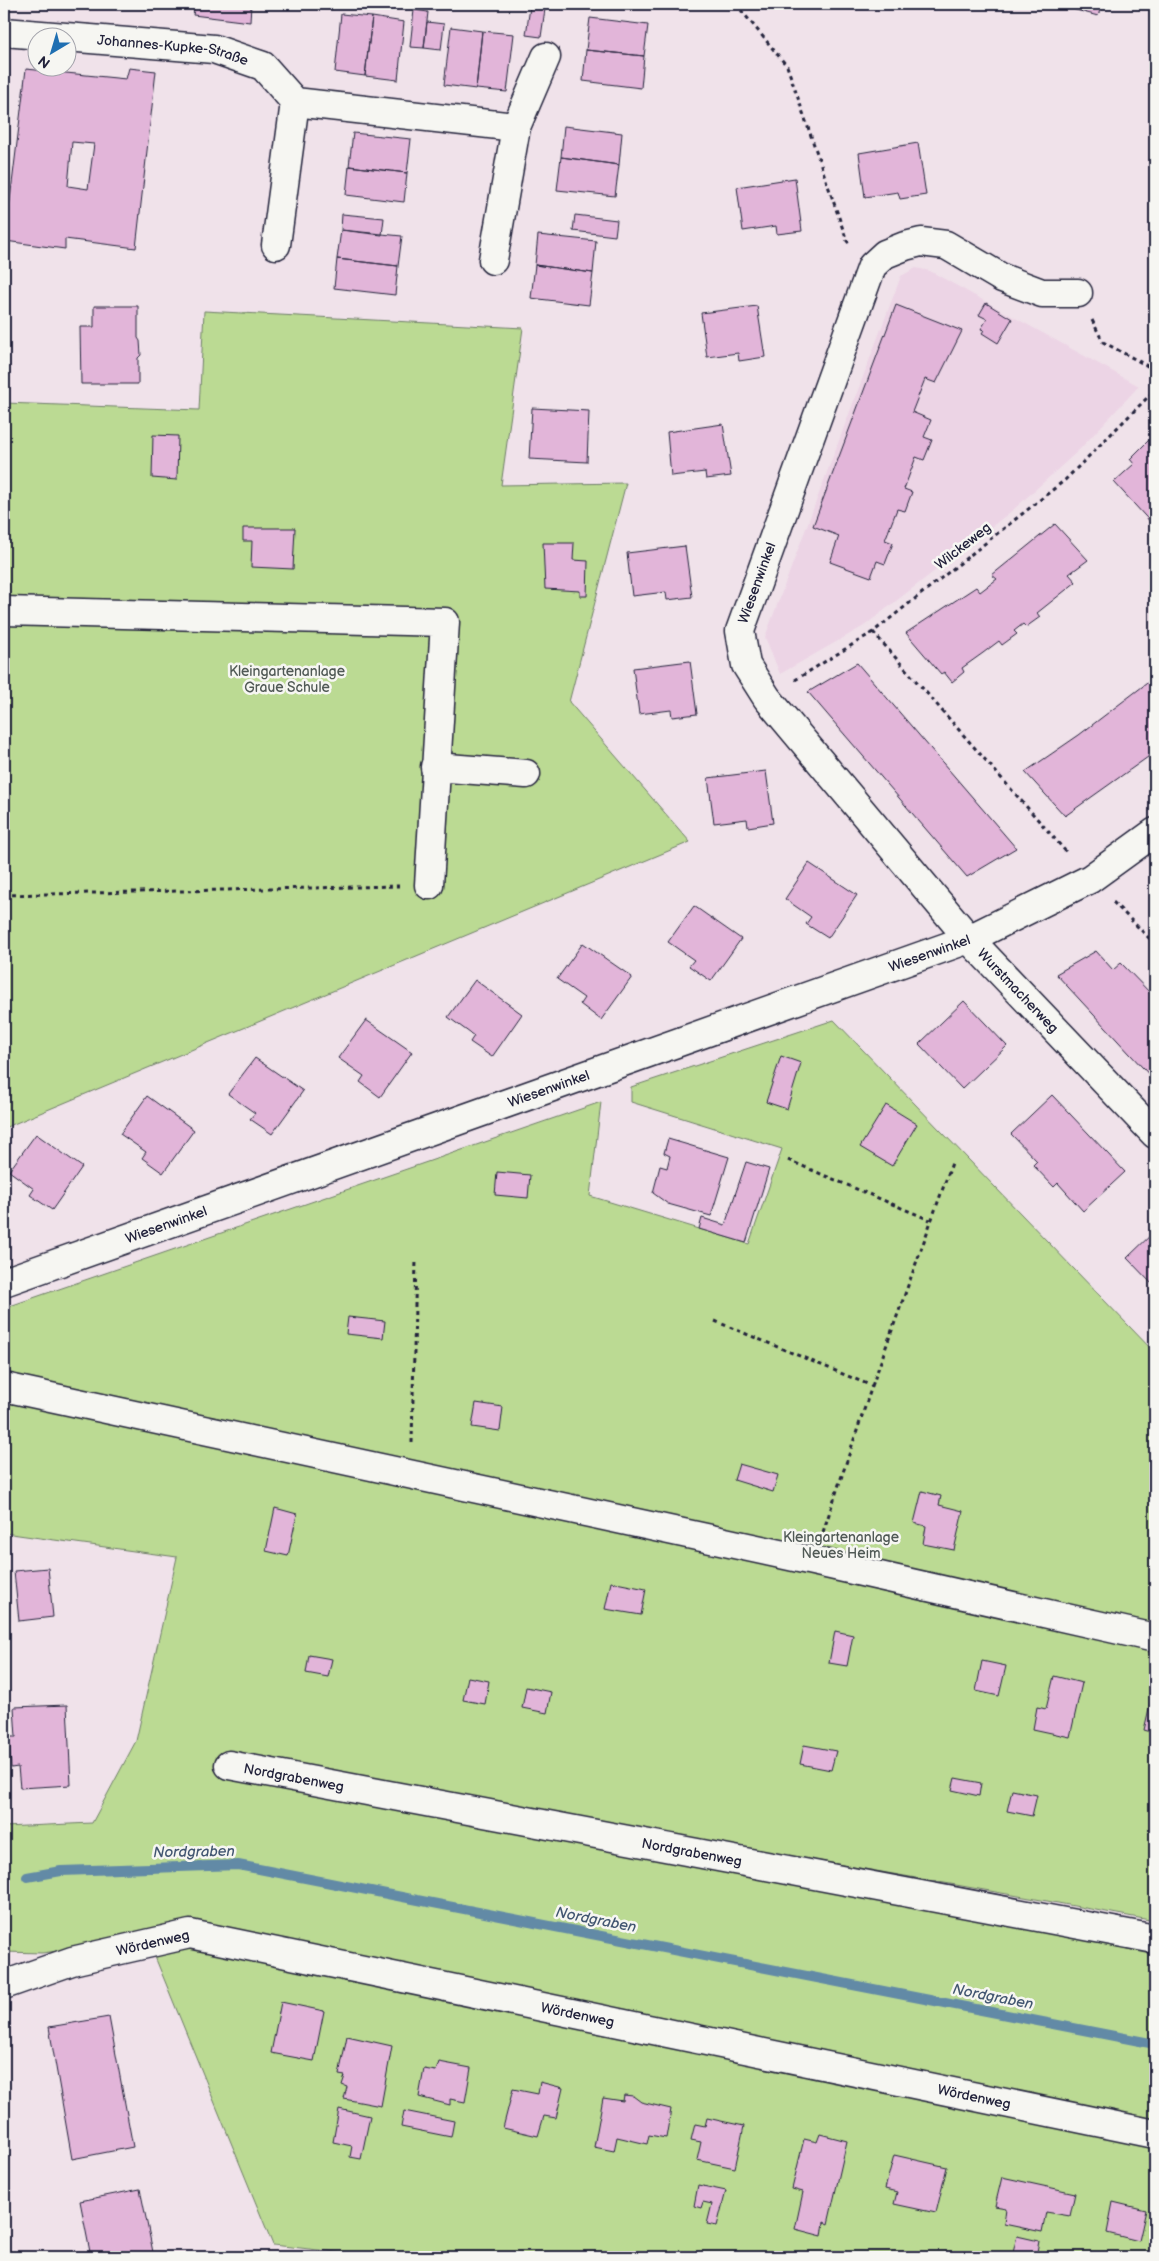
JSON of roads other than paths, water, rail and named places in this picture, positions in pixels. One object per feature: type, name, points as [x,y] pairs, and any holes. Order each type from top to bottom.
[{"type":"street","name":"Johannes-Kupke-Straße","points":[[4,32],[214,49],[263,66],[295,102]]},
{"type":"street","points":[[494,260],[516,127],[546,57]]},
{"type":"street","points":[[276,245],[295,102],[516,127]]},
{"type":"street","name":"Wiesenwinkel","points":[[4,1282],[969,939],[767,698],[746,665],[740,631],[872,266],[885,254],[905,246],[921,242],[946,244],[1002,278],[1042,293],[1078,293]]},
{"type":"street","points":[[4,611],[445,622],[429,885]]},
{"type":"street","points":[[435,767],[526,774]]},
{"type":"street","name":"Wurstmacherweg","points":[[1155,832],[1090,879],[969,939],[1155,1134]]},
{"type":"street","points":[[4,1387],[813,1561],[1155,1638]]},
{"type":"street","name":"Nordgrabenweg","points":[[229,1765],[1155,1939]]},
{"type":"street","name":"Wördenweg","points":[[4,1985],[72,1961],[190,1934],[1155,2134]]},
{"type":"waterway","name":"Nordgraben","points":[[27,1877],[61,1871],[238,1865],[1155,2044]]},
{"type":"park label","name":"Kleingartenanlage Graue Schule","points":[[287,680]]},
{"type":"park label","name":"Kleingartenanlage Neues Heim","points":[[841,1545]]}]
